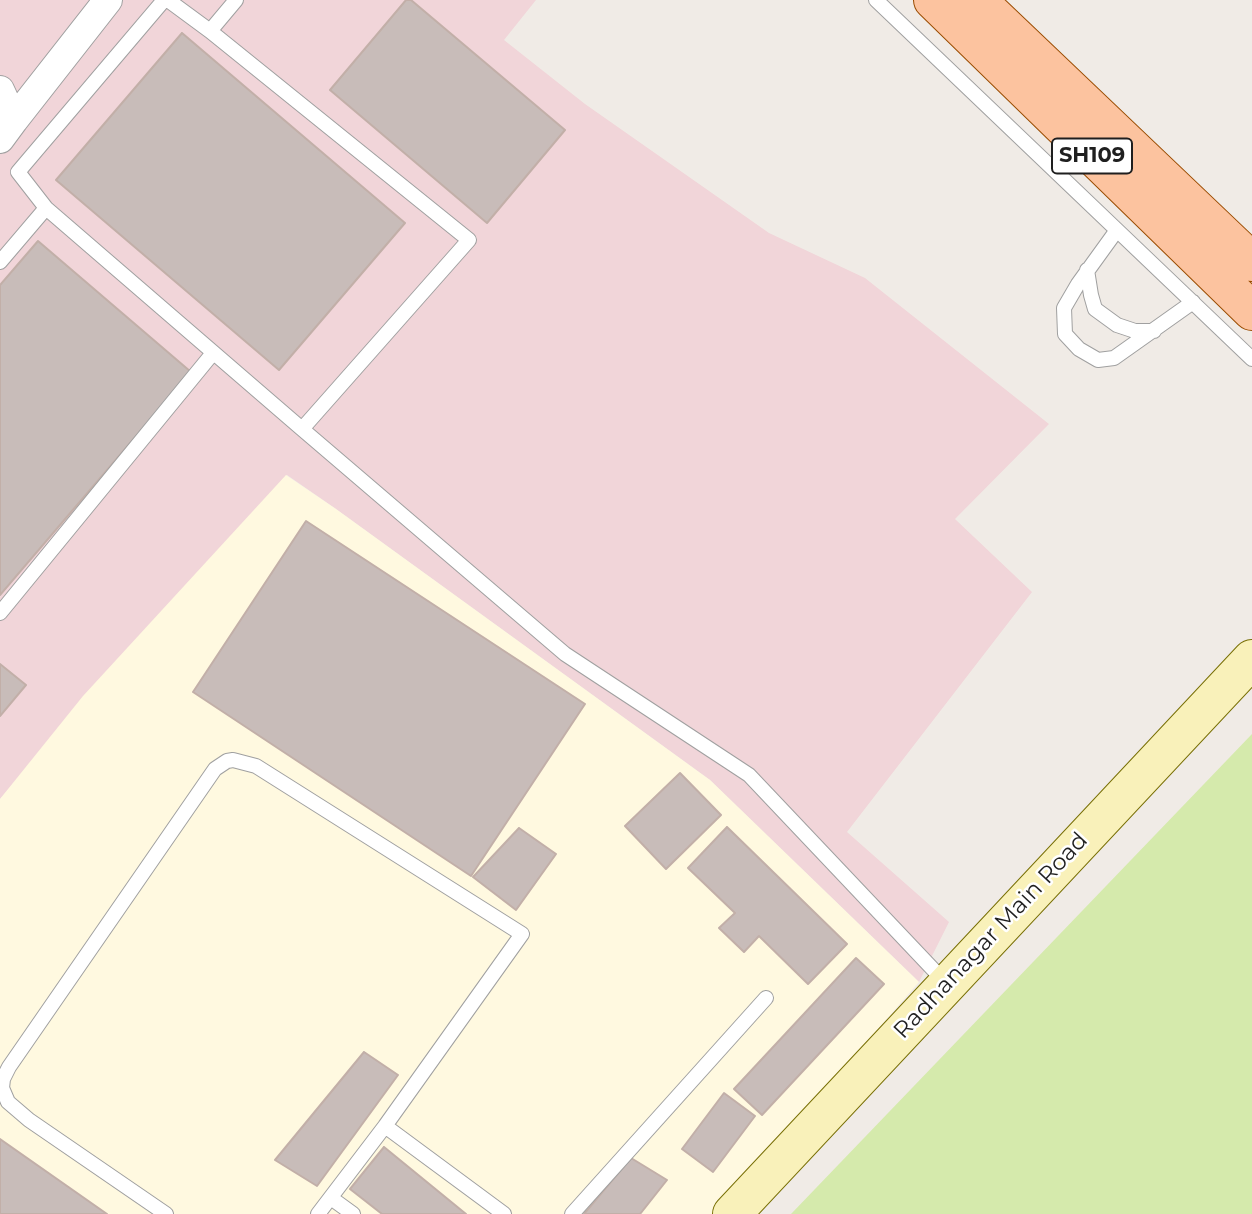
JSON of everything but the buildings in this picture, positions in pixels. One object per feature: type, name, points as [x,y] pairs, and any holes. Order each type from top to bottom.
[{"type":"main road","name":"SH109","points":[[933,0],[1252,311]]},
{"type":"main road","name":"SH109","points":[[977,0],[1252,262]]},
{"type":"street","points":[[7,129],[108,0]]},
{"type":"street","points":[[0,90],[7,129]]},
{"type":"street","name":"Radhanagar Main Road","points":[[732,1214],[1252,659]]},
{"type":"lane","points":[[302,429],[469,240],[209,31],[166,0],[18,172],[46,208],[302,429],[565,654],[749,775],[946,984]]},
{"type":"lane","points":[[209,31],[236,0]]},
{"type":"lane","points":[[876,0],[1252,359]]},
{"type":"lane","points":[[0,262],[46,208]]},
{"type":"lane","points":[[1117,230],[1087,270],[1064,308],[1065,334],[1079,349],[1098,360],[1114,358],[1193,302]]},
{"type":"lane","points":[[1087,270],[1095,309],[1117,325],[1135,331],[1154,331]]},
{"type":"lane","points":[[0,613],[214,353]]},
{"type":"lane","points":[[166,1214],[29,1121],[8,1102],[2,1088],[3,1079],[215,769],[226,761],[239,761],[256,766],[522,934],[385,1126],[318,1214]]},
{"type":"lane","points":[[572,1214],[766,998]]},
{"type":"lane","points":[[385,1126],[504,1214]]},
{"type":"lane","points":[[331,1198],[353,1214]]},
{"type":"shaded area","points":[[0,0],[536,0],[504,40],[585,104],[769,233],[865,278],[1049,424],[955,519],[1032,592],[847,832],[949,922],[919,982],[710,780],[287,475],[0,799]]},
{"type":"shaded area","points":[[286,475],[710,780],[919,982],[716,1214],[0,1214],[0,799],[83,696]]},
{"type":"green space","points":[[1252,734],[1252,1214],[791,1214]]}]
